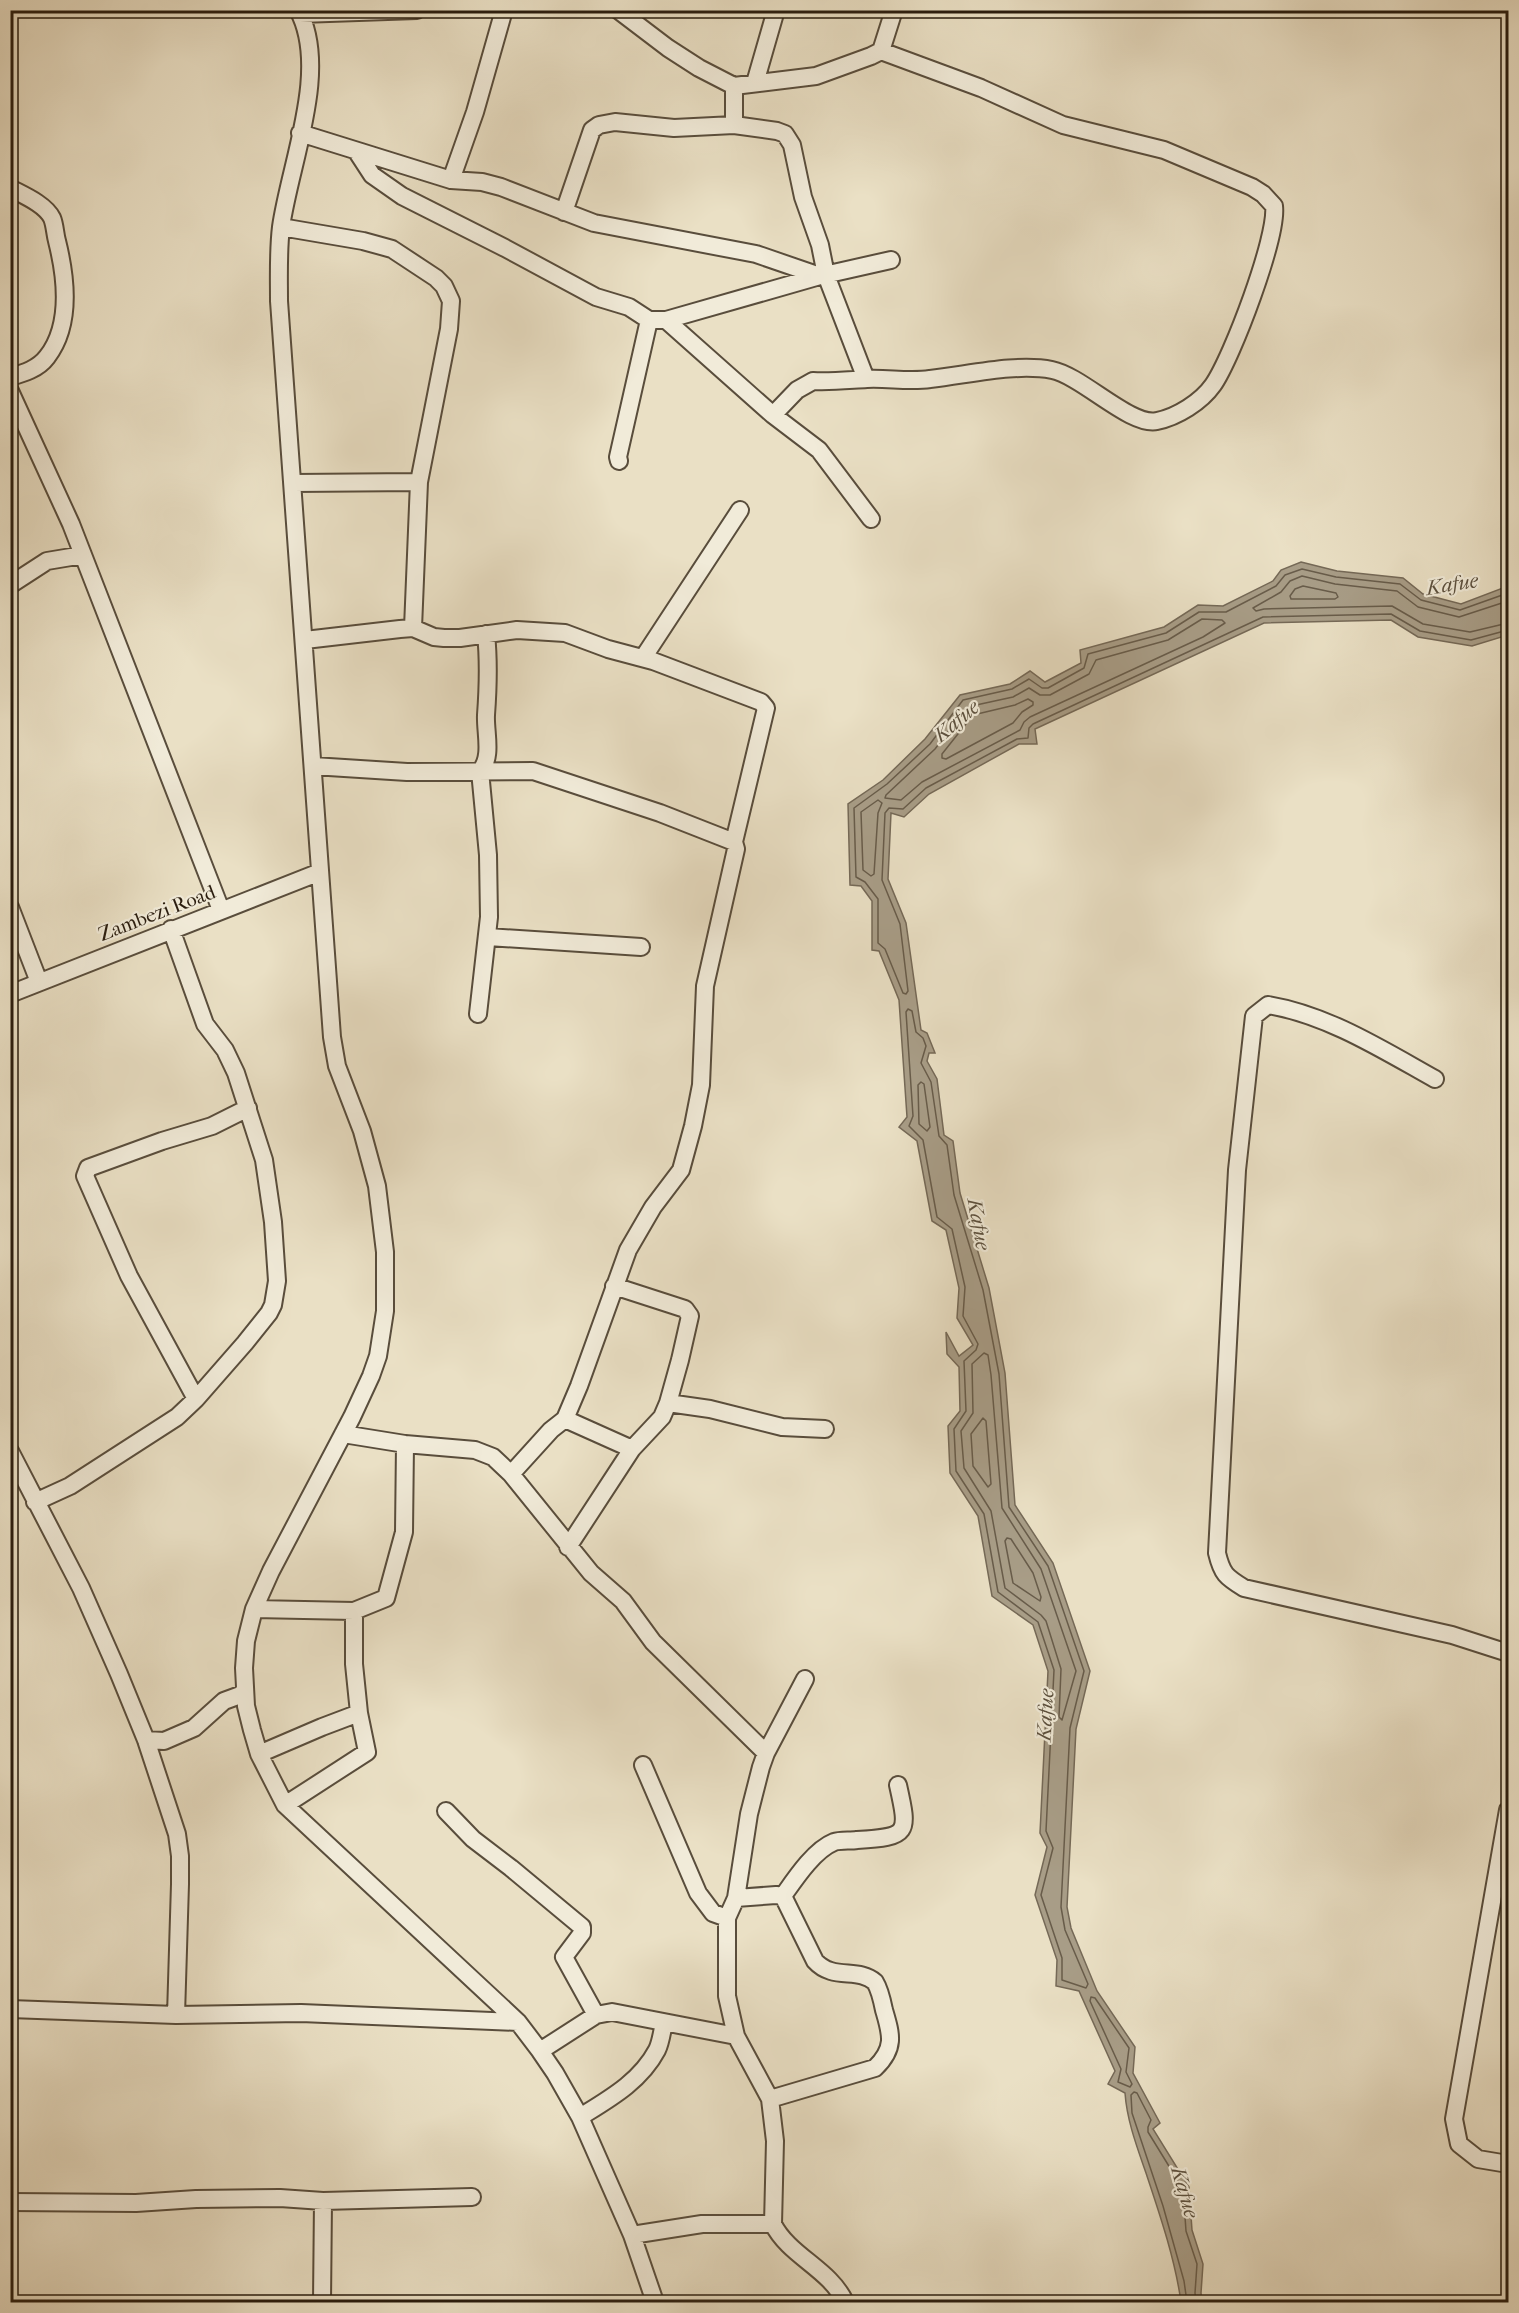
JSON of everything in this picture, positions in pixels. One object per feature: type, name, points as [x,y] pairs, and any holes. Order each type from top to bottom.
[{"type":"street","points":[[451,180],[475,112],[504,10]]},
{"type":"street","points":[[618,10],[668,48],[699,68],[734,86],[816,76],[871,56],[881,51],[894,10]]},
{"type":"street","points":[[755,83],[776,10]]},
{"type":"street","points":[[410,11],[299,12],[308,33],[311,55],[310,82],[281,227],[279,301],[305,640],[327,987],[334,1053],[345,1092],[362,1131],[374,1168],[385,1252],[385,1311],[378,1356],[371,1376],[343,1434],[270,1571],[254,1610],[246,1641],[244,1690],[259,1754],[285,1805],[518,2022],[540,2051],[571,2099],[632,2235],[655,2302]]},
{"type":"street","points":[[773,415],[806,383],[866,379],[927,380],[1025,368],[1052,370],[1076,380],[1144,420],[1158,421],[1198,400],[1212,387],[1224,365],[1263,264],[1275,212],[1271,201],[1241,181],[1164,150],[1063,125],[981,88],[881,51]]},
{"type":"street","points":[[734,86],[734,124]]},
{"type":"street","points":[[564,212],[592,130],[598,125],[615,122],[674,128],[734,124],[785,134],[790,140],[803,197],[820,245],[823,275],[866,379]]},
{"type":"street","points":[[300,134],[451,180],[482,182],[501,187],[564,212],[617,228],[756,254],[823,275]]},
{"type":"street","points":[[357,152],[372,175],[402,196],[505,248],[576,288],[602,300],[629,307],[649,320],[666,320],[823,275],[891,260]]},
{"type":"street","points":[[10,188],[43,208],[51,218],[64,269],[65,291],[60,328],[56,342],[47,358],[26,372],[10,377]]},
{"type":"street","points":[[281,227],[363,241],[392,249],[436,278],[449,294],[451,309],[448,329],[419,482],[413,628]]},
{"type":"street","points":[[619,461],[618,457],[649,320]]},
{"type":"street","points":[[666,320],[773,415],[819,450],[871,519]]},
{"type":"street","points":[[10,391],[51,477],[83,555],[221,910]]},
{"type":"street","points":[[293,483],[419,482]]},
{"type":"street","points":[[643,658],[740,510]]},
{"type":"street","points":[[10,585],[47,561],[83,555]]},
{"type":"street","points":[[305,640],[387,629],[413,628],[435,637],[444,638],[517,630],[559,632],[715,683],[764,704],[766,708],[734,842],[736,849],[705,986],[701,1085],[681,1170],[653,1207],[633,1240],[565,1419],[551,1430],[511,1474]]},
{"type":"street","points":[[478,1014],[488,937],[488,855],[480,771],[485,765],[486,752],[489,680],[486,634]]},
{"type":"street","points":[[313,765],[407,772],[517,770],[544,774],[660,813],[734,842]]},
{"type":"street","name":"Zambezi Road","points":[[10,994],[320,872]]},
{"type":"street","points":[[10,907],[39,982]]},
{"type":"street","points":[[35,1502],[70,1486],[158,1431],[196,1399],[245,1343],[273,1305],[277,1281],[272,1203],[264,1160],[231,1062],[206,1024],[171,929]]},
{"type":"street","points":[[488,937],[641,947]]},
{"type":"street","points":[[1435,1078],[1359,1036],[1288,1008],[1268,1005],[1254,1016],[1237,1170],[1217,1553],[1221,1569],[1228,1578],[1244,1588],[1452,1635],[1509,1653]]},
{"type":"street","points":[[196,1399],[129,1276],[85,1176],[88,1168],[212,1126],[248,1108]]},
{"type":"street","points":[[568,1547],[632,1449],[654,1428],[668,1403],[690,1316],[685,1309],[614,1286]]},
{"type":"street","points":[[668,1403],[719,1411],[782,1427],[825,1429]]},
{"type":"street","points":[[565,1419],[632,1449]]},
{"type":"street","points":[[343,1434],[405,1444],[476,1450],[493,1457],[511,1474],[591,1573],[623,1601],[653,1642],[766,1754]]},
{"type":"street","points":[[254,1610],[354,1611],[358,1607],[383,1600],[388,1591],[404,1532],[405,1444]]},
{"type":"street","points":[[10,1451],[81,1588],[119,1674],[146,1740],[177,1834],[180,1856],[176,2015]]},
{"type":"street","points":[[285,1805],[366,1754],[368,1750],[359,1713],[354,1664],[354,1611]]},
{"type":"street","points":[[805,1679],[766,1754],[749,1814],[736,1898],[727,1918],[727,1996],[736,2036],[770,2100],[775,2141],[773,2224],[786,2242],[836,2288],[845,2302]]},
{"type":"street","points":[[146,1740],[164,1741],[194,1728],[224,1701],[243,1694],[244,1690]]},
{"type":"street","points":[[259,1754],[322,1726],[359,1713]]},
{"type":"street","points":[[643,1765],[698,1893],[713,1913],[727,1918]]},
{"type":"street","points":[[783,1896],[800,1872],[834,1842],[898,1834],[903,1829],[906,1820],[898,1785]]},
{"type":"street","points":[[1509,1810],[1454,2119],[1459,2144],[1478,2159],[1509,2164]]},
{"type":"street","points":[[446,1811],[473,1839],[579,1922],[582,1933],[564,1957],[596,2014]]},
{"type":"street","points":[[736,1898],[776,1894],[783,1896],[815,1961],[822,1969],[835,1973],[864,1976],[875,1982],[891,2041],[883,2061],[875,2068],[770,2100]]},
{"type":"street","points":[[10,2009],[176,2015],[301,2013],[518,2022]]},
{"type":"street","points":[[540,2051],[596,2014],[612,2012],[736,2036]]},
{"type":"street","points":[[579,2117],[628,2086],[645,2068],[658,2048],[664,2023]]},
{"type":"street","points":[[10,2202],[136,2203],[280,2198],[323,2201],[472,2197]]},
{"type":"street","points":[[322,2302],[323,2201]]},
{"type":"street","points":[[632,2235],[702,2224],[773,2224]]},
{"type":"water","name":"Kafue","points":[[1301,562],[1337,571],[1403,578],[1423,594],[1461,604],[1508,586],[1508,635],[1472,646],[1418,637],[1391,620],[1264,623],[1035,729],[1037,744],[1019,744],[929,794],[904,817],[891,813],[888,879],[906,923],[921,1030],[927,1033],[935,1053],[929,1053],[927,1061],[937,1079],[944,1135],[953,1141],[960,1193],[989,1288],[1005,1373],[1015,1505],[1053,1563],[1090,1671],[1076,1729],[1067,1907],[1071,1928],[1097,1991],[1135,2047],[1133,2073],[1160,2123],[1153,2129],[1189,2187],[1192,2230],[1203,2264],[1202,2302],[1181,2302],[1175,2270],[1157,2205],[1130,2124],[1125,2093],[1108,2084],[1115,2071],[1079,1991],[1056,1986],[1057,1960],[1035,1895],[1047,1847],[1040,1833],[1048,1671],[1033,1625],[992,1596],[978,1516],[950,1473],[948,1426],[960,1411],[959,1367],[947,1354],[946,1332],[959,1356],[973,1345],[957,1318],[959,1288],[946,1230],[932,1221],[917,1141],[899,1127],[907,1117],[899,1000],[879,951],[872,950],[872,901],[861,886],[850,885],[848,804],[883,780],[925,739],[960,695],[1010,684],[1030,671],[1045,682],[1081,663],[1080,650],[1164,627],[1198,605],[1223,606],[1273,581],[1281,570]]}]
